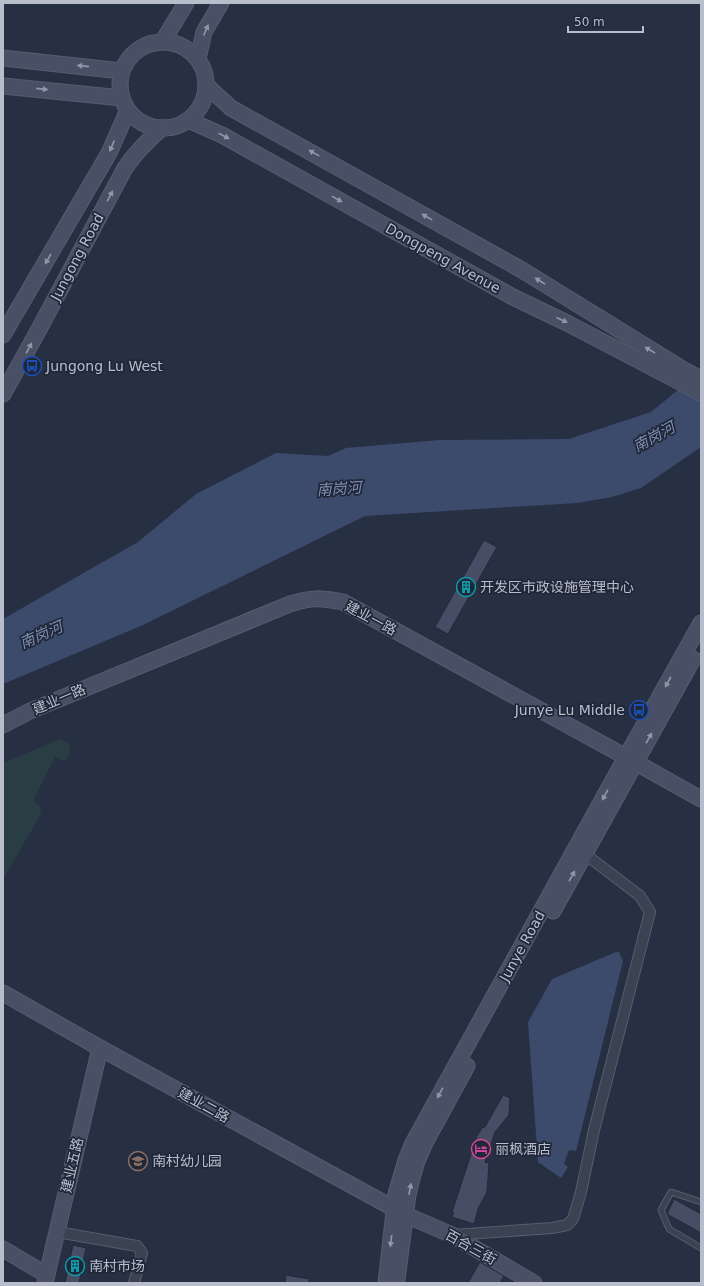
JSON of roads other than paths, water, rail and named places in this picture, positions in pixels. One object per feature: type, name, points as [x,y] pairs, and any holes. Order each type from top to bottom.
[{"type":"street","points":[[163,41],[186,3]]},
{"type":"street","points":[[198,59],[204,32],[221,3]]},
{"type":"street","points":[[163,41],[176,43],[189,49],[198,59],[204,71],[206,85],[204,98],[198,110],[188,120],[176,126],[162,128],[149,126],[137,120],[125,104],[120,85],[122,71],[128,59],[137,50],[150,43],[163,41]]},
{"type":"street","points":[[3,58],[122,71]]},
{"type":"street","name":"Dongpeng Avenue","points":[[206,85],[231,108],[516,267],[681,375],[701,392]]},
{"type":"street","points":[[3,86],[125,104]]},
{"type":"street","name":"Jungong Road","points":[[3,335],[109,153],[125,104]]},
{"type":"street","name":"Dongpeng Avenue","points":[[188,120],[222,135],[513,297],[681,375],[701,379]]},
{"type":"street","name":"Jungong Road","points":[[3,394],[125,168],[143,144],[162,128]]},
{"type":"street","name":"建业一路","points":[[3,724],[30,711],[290,604],[303,600],[321,598],[343,602],[631,759],[701,799]]},
{"type":"street","name":"Junye Road","points":[[386,1283],[401,1212],[408,1195],[417,1161],[426,1142],[585,854],[631,759],[701,623]]},
{"type":"street","name":"Junye Road","points":[[396,1283],[401,1212],[396,1194],[400,1178],[413,1143],[631,759],[701,644]]},
{"type":"street","points":[[452,1235],[552,1228],[567,1225],[573,1219],[581,1192],[594,1130],[650,912],[640,896],[585,854]]},
{"type":"street","name":"建业二路","points":[[3,993],[100,1048],[401,1212]]},
{"type":"street","name":"建业五路","points":[[46,1279],[100,1048]]},
{"type":"street","name":"百合三街","points":[[401,1212],[452,1235],[534,1283]]},
{"type":"street","points":[[57,1232],[137,1246],[142,1253],[134,1283]]},
{"type":"street","points":[[3,1250],[46,1279]]},
{"type":"lane","points":[[701,1202],[671,1192],[662,1210],[669,1229],[701,1248]]},
{"type":"water","name":"南岗河","points":[[701,371],[701,447],[641,488],[612,497],[577,503],[365,516],[143,625],[3,684],[3,619],[138,542],[196,494],[276,453],[328,456],[346,448],[440,440],[569,439],[651,412]]},
{"type":"water","points":[[619,952],[623,961],[576,1151],[569,1150],[564,1164],[568,1167],[561,1178],[538,1162],[528,1022],[552,979]]},
{"type":"place","name":"Jungong Lu West","points":[[32,366]]},
{"type":"place","name":"开发区市政设施管理中心","points":[[466,587]]},
{"type":"place","name":"Junye Lu Middle","points":[[639,710]]},
{"type":"place","name":"丽枫酒店","points":[[481,1149]]},
{"type":"place","name":"南村幼儿园","points":[[138,1161]]},
{"type":"place","name":"南村市场","points":[[75,1266]]}]
